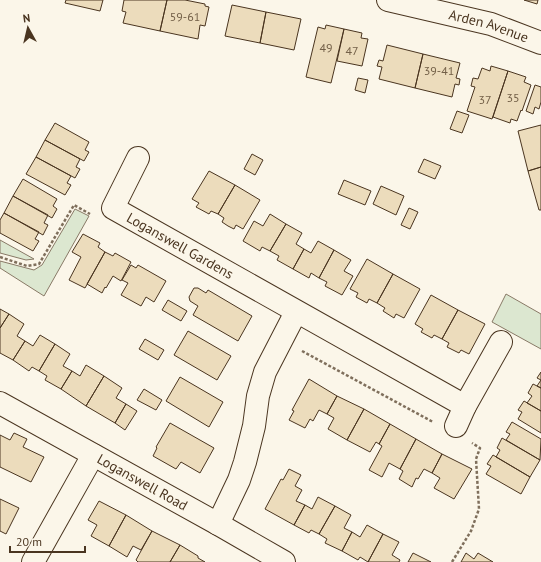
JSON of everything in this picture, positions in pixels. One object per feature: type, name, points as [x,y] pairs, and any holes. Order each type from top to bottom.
[{"type":"street","name":"Arden Avenue","points":[[388,0],[491,24],[541,43]]},
{"type":"street","name":"Loganswell Gardens","points":[[138,158],[113,208],[465,406]]},
{"type":"street","points":[[218,524],[239,480],[254,426],[260,390],[265,372],[296,312]]},
{"type":"street","points":[[454,430],[465,406],[501,342]]},
{"type":"street","name":"Loganswell Road","points":[[0,403],[284,562]]},
{"type":"street","points":[[33,562],[93,455]]},
{"type":"path","points":[[0,257],[27,266],[39,264],[74,205],[95,217],[113,208]]},
{"type":"path","points":[[282,340],[454,430],[480,448],[476,459],[479,509],[471,531],[452,562]]},
{"type":"green space","points":[[75,209],[89,216],[44,296],[0,268],[0,261],[34,270],[42,265]]},
{"type":"green space","points":[[0,240],[34,259],[26,260],[0,253]]},
{"type":"green space","points":[[506,294],[541,314],[541,349],[492,322]]},
{"type":"building","points":[[66,0],[103,0],[100,11],[65,3]]},
{"type":"building","points":[[124,0],[167,0],[160,31],[123,23],[126,12],[122,11]]},
{"type":"building","points":[[167,0],[185,0],[205,4],[205,6],[209,7],[205,26],[200,25],[198,39],[160,31]]},
{"type":"building","points":[[524,0],[538,0],[537,4]]},
{"type":"building","points":[[232,5],[266,12],[260,43],[225,36]]},
{"type":"building","points":[[266,12],[301,19],[294,50],[260,43]]},
{"type":"building","points":[[326,25],[344,29],[331,83],[306,77],[318,27],[325,29]]},
{"type":"building","points":[[344,29],[362,33],[361,38],[368,39],[362,66],[337,61]]},
{"type":"building","points":[[387,45],[423,54],[415,88],[379,79],[382,67],[377,66],[379,60],[383,61]]},
{"type":"building","points":[[423,54],[460,63],[456,78],[460,79],[459,85],[455,84],[452,97],[415,88]]},
{"type":"building","points":[[491,66],[508,71],[492,119],[467,111],[475,87],[471,86],[473,78],[478,79],[482,68],[490,71]]},
{"type":"building","points":[[508,71],[526,77],[524,82],[531,85],[517,121],[511,119],[510,123],[493,117]]},
{"type":"building","points":[[358,78],[368,80],[365,93],[355,90]]},
{"type":"building","points":[[535,85],[541,87],[541,102],[539,109],[535,107],[533,114],[526,111]]},
{"type":"building","points":[[457,111],[469,115],[462,133],[450,129]]},
{"type":"building","points":[[55,123],[89,142],[85,150],[89,152],[84,161],[45,140]]},
{"type":"building","points":[[541,125],[541,167],[528,171],[518,131]]},
{"type":"building","points":[[45,140],[80,159],[76,167],[80,169],[75,178],[36,157]]},
{"type":"building","points":[[252,154],[263,160],[255,175],[244,169]]},
{"type":"building","points":[[36,157],[71,176],[67,183],[71,185],[65,195],[26,174]]},
{"type":"building","points":[[424,159],[441,166],[435,179],[418,172]]},
{"type":"building","points":[[541,167],[541,210],[539,210],[528,171]]},
{"type":"building","points":[[209,171],[235,185],[218,214],[211,211],[209,214],[196,207],[199,203],[192,199]]},
{"type":"building","points":[[23,179],[57,199],[53,206],[57,209],[52,218],[13,196]]},
{"type":"building","points":[[344,180],[371,191],[365,205],[338,194]]},
{"type":"building","points":[[235,185],[260,200],[243,229],[236,225],[234,229],[228,226],[222,222],[224,218],[218,214]]},
{"type":"building","points":[[381,186],[404,196],[396,215],[373,204]]},
{"type":"building","points":[[13,196],[48,215],[44,223],[48,225],[43,235],[4,213]]},
{"type":"building","points":[[409,208],[418,212],[410,229],[401,225]]},
{"type":"building","points":[[4,213],[39,232],[35,239],[39,241],[33,251],[0,233],[0,220]]},
{"type":"building","points":[[270,214],[286,224],[270,251],[262,247],[260,251],[243,241],[254,221],[263,226]]},
{"type":"building","points":[[286,224],[302,233],[296,244],[304,249],[293,269],[277,260],[279,256],[270,251]]},
{"type":"building","points":[[83,234],[100,243],[98,247],[105,252],[85,288],[69,280],[81,257],[72,252]]},
{"type":"building","points":[[318,241],[334,250],[319,278],[311,273],[309,278],[293,269],[304,249],[311,253]]},
{"type":"building","points":[[334,250],[351,260],[344,271],[353,276],[342,295],[325,286],[327,282],[319,278]]},
{"type":"building","points":[[105,252],[113,256],[115,253],[131,262],[121,281],[113,276],[102,293],[87,284]]},
{"type":"building","points":[[367,259],[393,274],[377,303],[369,299],[367,303],[356,297],[358,293],[350,289]]},
{"type":"building","points":[[131,265],[136,268],[138,265],[166,281],[154,302],[146,297],[141,306],[121,295],[128,283],[122,280]]},
{"type":"building","points":[[393,274],[420,289],[404,318],[396,314],[394,318],[383,311],[385,308],[377,303]]},
{"type":"building","points":[[194,288],[198,288],[206,293],[208,290],[252,316],[238,341],[193,315],[198,306],[190,301],[189,297]]},
{"type":"building","points":[[431,295],[458,310],[442,339],[434,335],[432,338],[421,332],[423,329],[415,324]]},
{"type":"building","points":[[168,300],[187,311],[181,321],[162,310]]},
{"type":"building","points":[[0,309],[9,314],[0,328]]},
{"type":"building","points":[[458,310],[485,324],[469,354],[461,350],[459,353],[447,347],[449,343],[442,339]]},
{"type":"building","points":[[9,314],[24,324],[17,336],[25,341],[13,360],[0,353],[0,328]]},
{"type":"building","points":[[188,331],[231,356],[217,380],[174,355]]},
{"type":"building","points":[[40,335],[55,344],[39,371],[32,367],[29,371],[13,360],[25,341],[33,346]]},
{"type":"building","points":[[145,339],[164,350],[158,360],[139,349]]},
{"type":"building","points":[[55,344],[70,354],[63,366],[72,371],[61,389],[45,380],[47,376],[39,371]]},
{"type":"building","points":[[86,365],[104,376],[86,406],[61,389],[72,371],[80,376]]},
{"type":"building","points":[[541,372],[541,380],[537,378]]},
{"type":"building","points":[[104,376],[122,388],[116,398],[126,404],[115,423],[86,406]]},
{"type":"building","points":[[180,377],[223,402],[209,427],[166,401]]},
{"type":"building","points":[[309,379],[337,396],[327,414],[319,410],[313,421],[310,419],[305,428],[289,420],[294,411],[292,410]]},
{"type":"building","points":[[541,380],[541,388],[537,386]]},
{"type":"building","points":[[533,384],[541,388],[541,411],[527,403],[532,396],[528,393]]},
{"type":"building","points":[[144,389],[162,400],[156,410],[137,400]]},
{"type":"building","points":[[337,396],[364,409],[347,440],[328,429],[334,418],[327,414]]},
{"type":"building","points":[[524,401],[541,411],[541,433],[518,419],[522,412],[518,410]]},
{"type":"building","points":[[126,404],[137,411],[125,430],[115,423]]},
{"type":"building","points":[[364,409],[390,424],[379,444],[376,442],[370,452],[347,440]]},
{"type":"building","points":[[512,422],[541,439],[540,460],[506,440],[510,434],[506,432]]},
{"type":"building","points":[[170,423],[214,448],[200,473],[181,462],[176,469],[153,456],[157,448],[156,447]]},
{"type":"building","points":[[390,424],[416,439],[400,469],[389,463],[382,477],[369,470],[382,446],[379,444]]},
{"type":"building","points":[[14,433],[27,439],[23,447],[44,457],[31,482],[0,467],[0,435],[10,440]]},
{"type":"building","points":[[502,438],[540,460],[530,477],[496,457],[500,450],[497,448]]},
{"type":"building","points":[[416,439],[442,454],[432,473],[424,469],[418,479],[416,478],[412,487],[399,479],[403,471],[400,469]]},
{"type":"building","points":[[442,454],[472,469],[454,499],[434,488],[440,478],[432,473]]},
{"type":"building","points":[[493,455],[530,477],[521,494],[486,474],[491,466],[487,464]]},
{"type":"building","points":[[289,469],[301,475],[295,486],[302,490],[296,501],[305,505],[294,525],[265,509],[281,479],[283,480]]},
{"type":"building","points":[[318,497],[335,506],[319,534],[311,530],[309,533],[294,525],[305,505],[312,509]]},
{"type":"building","points":[[0,499],[19,508],[6,534],[0,531]]},
{"type":"building","points":[[99,501],[126,515],[109,546],[91,536],[97,525],[88,520]]},
{"type":"building","points":[[335,506],[351,515],[344,528],[352,532],[342,551],[325,543],[327,539],[319,534]]},
{"type":"building","points":[[126,515],[152,531],[141,550],[133,546],[127,557],[109,546]]},
{"type":"building","points":[[367,525],[383,534],[368,562],[360,557],[358,560],[342,551],[352,532],[360,537]]},
{"type":"building","points":[[152,531],[180,545],[170,562],[138,562],[136,560]]},
{"type":"building","points":[[383,534],[399,542],[392,555],[400,560],[399,562],[368,562]]},
{"type":"building","points":[[180,545],[198,556],[198,558],[205,562],[170,562]]},
{"type":"building","points":[[413,553],[431,562],[408,562]]},
{"type":"building","points":[[466,553],[474,559],[478,553],[493,562],[461,562]]}]
